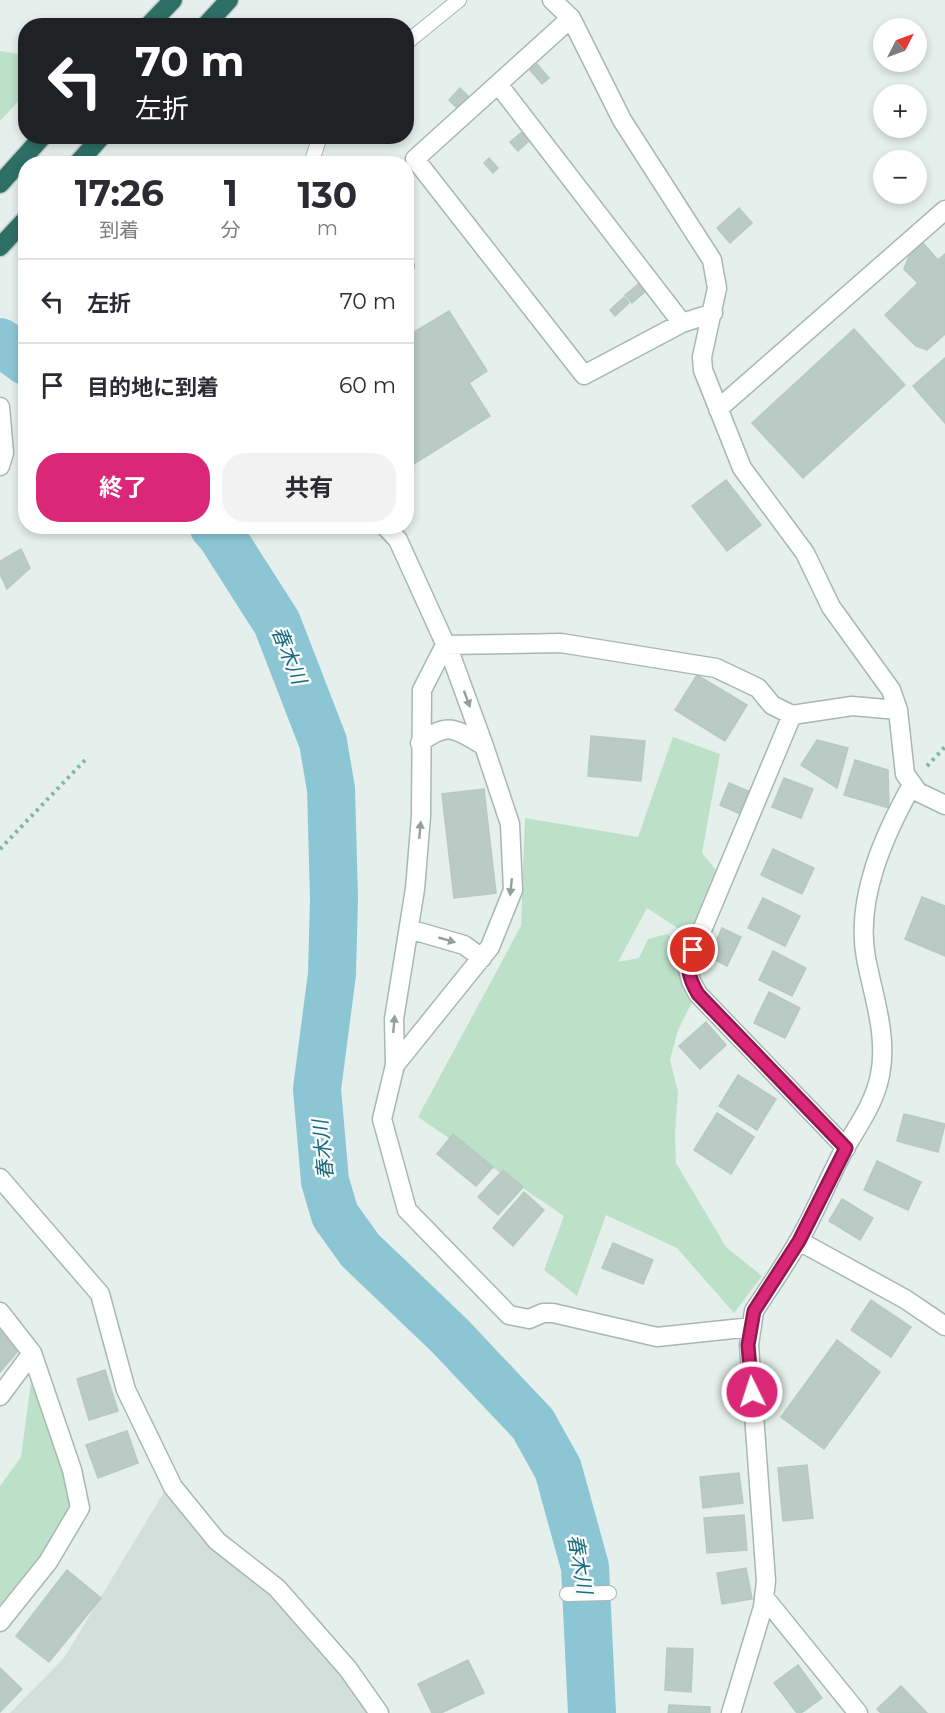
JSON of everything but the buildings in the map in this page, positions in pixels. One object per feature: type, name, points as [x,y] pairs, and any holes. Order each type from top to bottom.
[{"type":"highway","points":[[156,18],[173,0]]},
{"type":"highway","points":[[212,18],[229,0]]},
{"type":"highway","points":[[25,156],[36,144]]},
{"type":"highway","points":[[84,156],[95,144]]},
{"type":"highway","points":[[0,184],[18,164]]},
{"type":"highway","points":[[0,247],[18,228]]},
{"type":"street","points":[[552,0],[571,18],[622,120],[712,260],[717,288],[702,357],[703,370],[742,468],[805,554],[831,607],[883,676],[898,710],[903,766],[912,785],[931,800],[945,805]]},
{"type":"street","points":[[571,18],[415,159],[584,375],[682,323],[712,313]]},
{"type":"street","points":[[498,84],[682,323]]},
{"type":"street","points":[[718,409],[945,210]]},
{"type":"street","points":[[0,407],[4,453],[0,466]]},
{"type":"street","points":[[392,534],[398,540],[446,645],[484,746],[510,824],[513,891],[490,947],[395,1065]]},
{"type":"street","points":[[446,645],[561,643],[716,668],[758,688],[772,705],[792,715],[852,706],[898,710]]},
{"type":"street","points":[[446,645],[422,690],[421,816],[409,929],[394,1019],[395,1065],[382,1119],[407,1210],[509,1315],[529,1319],[543,1313],[553,1313],[657,1337],[752,1327]]},
{"type":"street","points":[[792,715],[687,966],[698,994],[846,1148]]},
{"type":"street","points":[[420,743],[435,730],[456,729],[484,746]]},
{"type":"street","points":[[731,1713],[764,1597],[766,1581],[748,1345],[754,1311],[799,1241],[874,1096],[883,1052],[882,1035],[865,955],[863,927],[868,895],[893,820],[912,785]]},
{"type":"street","points":[[409,929],[464,945],[482,958]]},
{"type":"street","points":[[0,1178],[100,1294],[126,1390],[173,1487],[217,1541],[277,1588],[348,1669],[379,1713]]},
{"type":"street","points":[[799,1241],[905,1299],[945,1326]]},
{"type":"street","points":[[0,1312],[32,1353],[72,1470],[80,1508],[48,1562],[0,1622]]},
{"type":"street","points":[[0,1396],[32,1353]]},
{"type":"street","points":[[764,1597],[858,1713]]},
{"type":"lane","points":[[414,37],[459,0]]},
{"type":"lane","points":[[567,1594],[609,1593]]},
{"type":"path","points":[[0,849],[87,758]]},
{"type":"shaded area","points":[[167,1487],[276,1594],[371,1713],[10,1713],[64,1658]]},
{"type":"green space","points":[[0,51],[18,54],[18,102],[0,121]]},
{"type":"green space","points":[[673,737],[720,754],[702,853],[724,880],[696,940],[647,908],[618,962],[639,958],[648,939],[667,934],[684,950],[685,974],[694,998],[678,1030],[670,1060],[678,1092],[675,1133],[676,1163],[726,1247],[762,1276],[734,1313],[677,1248],[606,1215],[577,1296],[544,1270],[564,1216],[418,1117],[521,926],[525,818],[638,837]]},
{"type":"green space","points":[[31,1382],[57,1451],[73,1505],[43,1560],[0,1606],[0,1486],[21,1457]]},
{"type":"waterway","name":"春木川","points":[[0,342],[18,355]]},
{"type":"waterway","name":"春木川","points":[[220,534],[277,623],[323,742],[331,789],[334,898],[332,974],[317,1089],[325,1181],[335,1215],[360,1250],[450,1336],[533,1424],[558,1469],[585,1567],[592,1713]]},
{"type":"route","points":[[693,950],[687,966],[698,994],[846,1148],[799,1241],[754,1311],[748,1345],[752,1392]]}]
